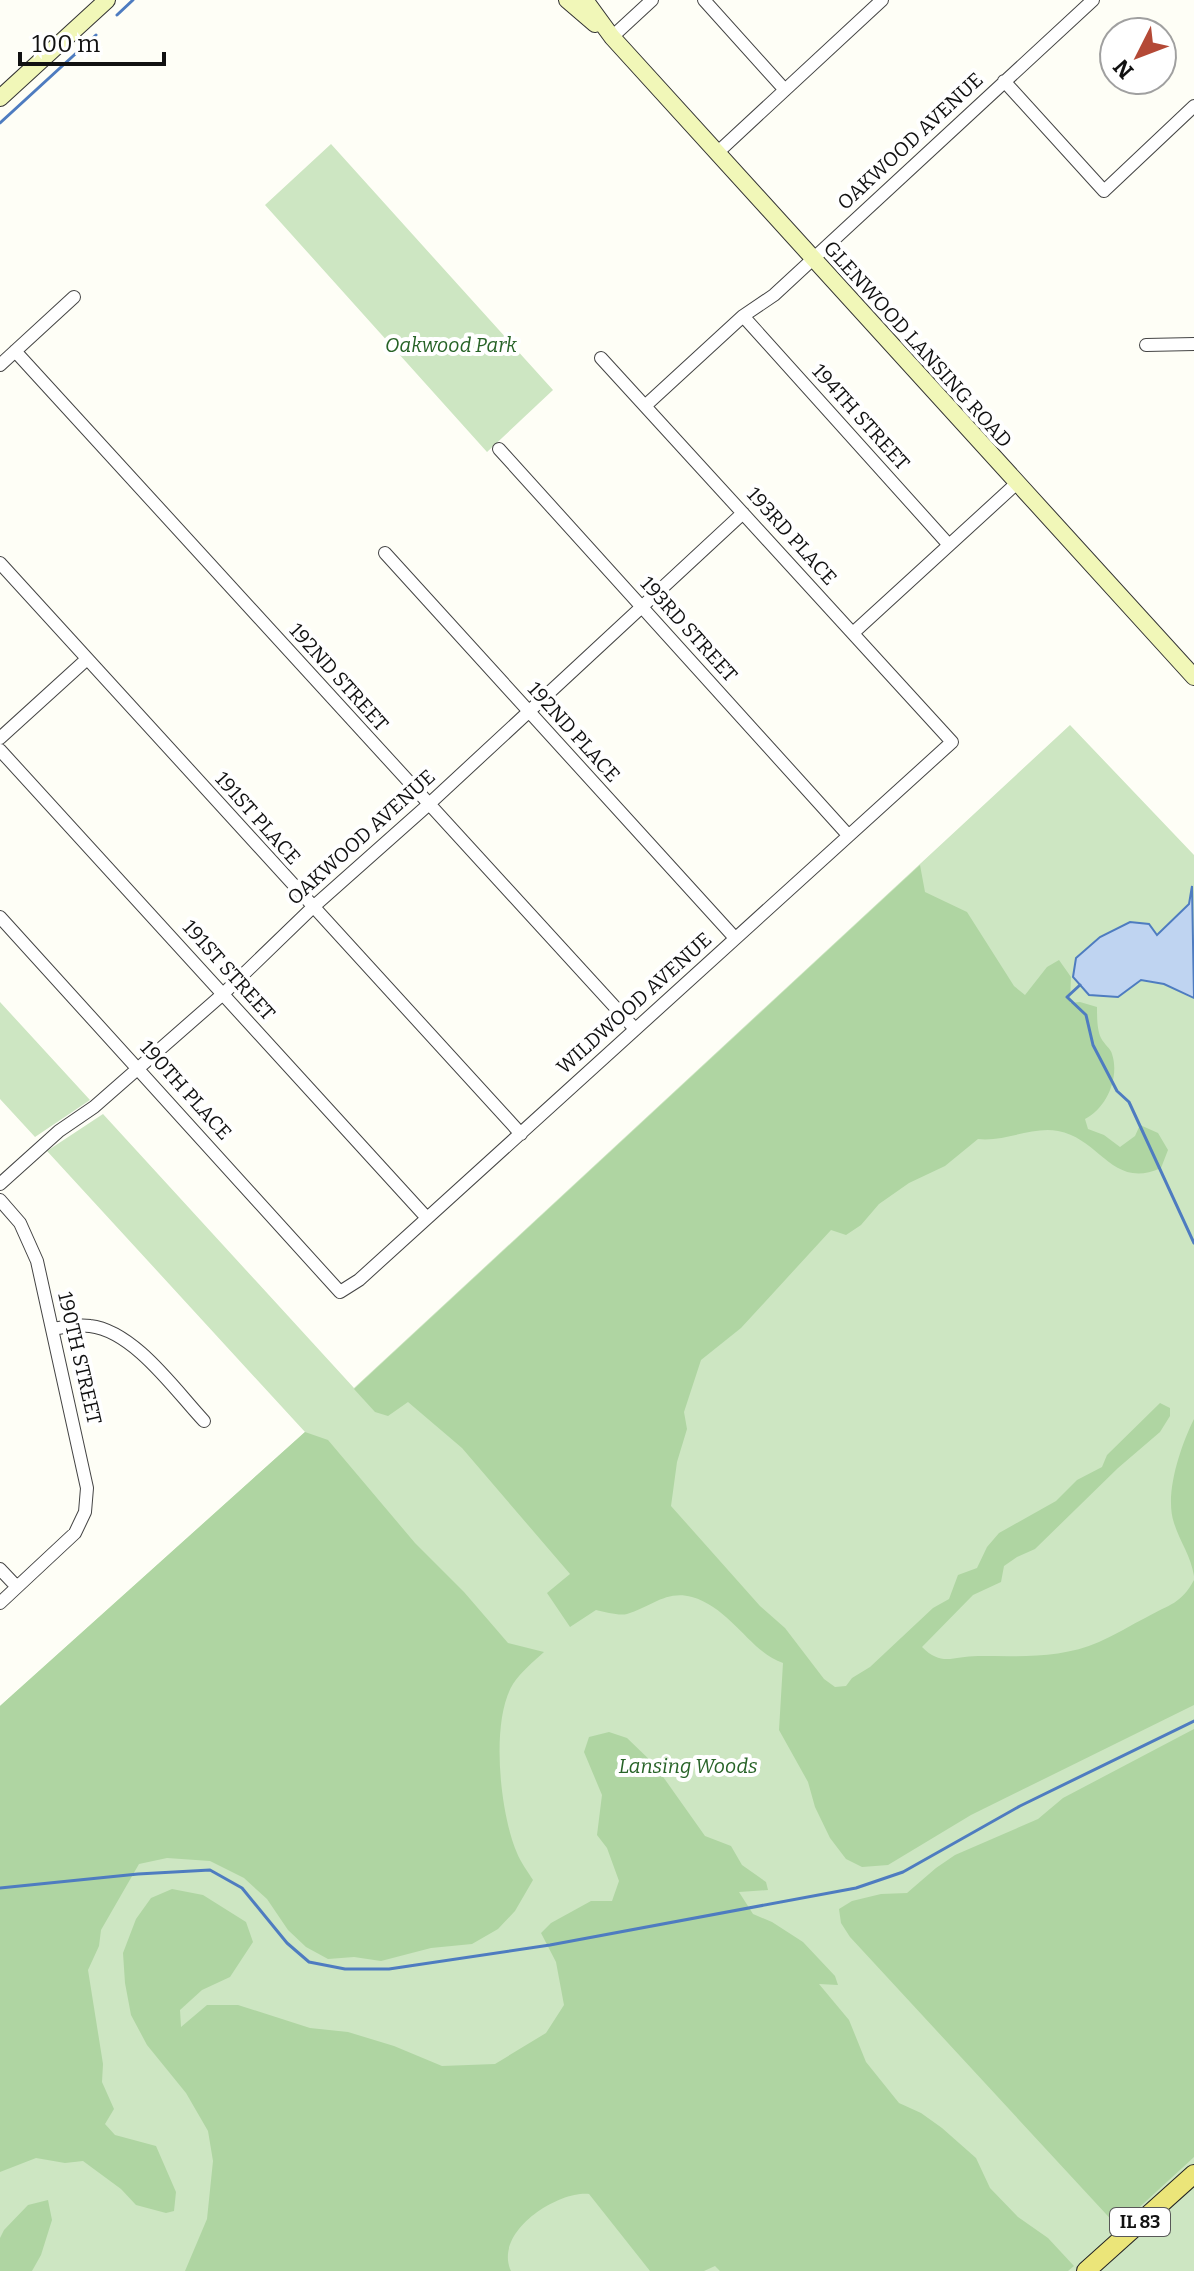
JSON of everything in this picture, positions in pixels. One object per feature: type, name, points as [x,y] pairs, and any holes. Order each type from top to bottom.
[{"type":"main road","points":[[0,98],[107,0]]},
{"type":"main road","name":"GLENWOOD LANSING ROAD","points":[[567,0],[612,37]]},
{"type":"main road","name":"GLENWOOD LANSING ROAD","points":[[585,0],[612,37],[1194,677]]},
{"type":"main road","name":"IL 83","points":[[1086,2271],[1194,2174]]},
{"type":"street","points":[[612,37],[652,0]]},
{"type":"street","points":[[704,0],[785,90]]},
{"type":"street","points":[[717,153],[882,0]]},
{"type":"street","name":"OAKWOOD AVENUE","points":[[645,406],[743,316],[774,295],[1093,0]]},
{"type":"street","points":[[1004,81],[1104,191],[1194,106]]},
{"type":"street","points":[[0,365],[74,297]]},
{"type":"street","name":"194TH STREET","points":[[743,316],[949,545]]},
{"type":"street","points":[[1146,345],[1194,344]]},
{"type":"street","name":"192ND STREET","points":[[15,351],[635,1029]]},
{"type":"street","name":"193RD PLACE","points":[[601,358],[952,742]]},
{"type":"street","name":"193RD STREET","points":[[499,449],[848,835]]},
{"type":"street","points":[[853,633],[1017,483]]},
{"type":"street","name":"OAKWOOD AVENUE","points":[[0,1184],[30,1155],[94,1107],[223,994],[312,908],[428,805],[743,513]]},
{"type":"street","name":"192ND PLACE","points":[[385,553],[735,938]]},
{"type":"street","name":"191ST PLACE","points":[[0,563],[521,1134]]},
{"type":"street","points":[[0,738],[87,659]]},
{"type":"street","name":"WILDWOOD AVENUE","points":[[340,1292],[359,1280],[952,742]]},
{"type":"street","name":"191ST STREET","points":[[0,750],[427,1218]]},
{"type":"street","name":"190TH PLACE","points":[[0,917],[340,1292]]},
{"type":"street","name":"190TH STREET","points":[[0,1200],[20,1223],[32,1246],[87,1488],[85,1512],[75,1533],[17,1587]]},
{"type":"street","points":[[52,1329],[88,1325],[118,1335],[146,1359],[204,1421]]},
{"type":"street","points":[[0,1569],[17,1587],[0,1603]]},
{"type":"green space","name":"Oakwood Park","points":[[331,144],[553,390],[487,452],[265,205]]},
{"type":"green space","name":"Lansing Woods","points":[[1070,725],[1194,855],[1194,2271],[0,2271],[0,1706],[305,1432],[47,1151],[103,1114],[354,1388]]},
{"type":"green space","points":[[920,865],[925,892],[967,912],[1014,986],[1025,995],[1047,967],[1059,960],[1071,977],[1070,1003],[1080,1002],[1097,1007],[1099,1031],[1111,1052],[1114,1073],[1105,1100],[1085,1119],[1088,1129],[1104,1135],[1120,1147],[1135,1136],[1140,1125],[1158,1133],[1168,1150],[1161,1168],[1130,1173],[1107,1161],[1073,1136],[1058,1131],[978,1139],[945,1166],[909,1183],[879,1204],[861,1225],[846,1235],[831,1230],[741,1328],[701,1360],[684,1412],[687,1429],[677,1462],[671,1506],[760,1606],[785,1628],[824,1679],[835,1687],[846,1686],[933,1608],[949,1599],[958,1575],[977,1568],[987,1547],[999,1533],[1056,1501],[1077,1480],[1102,1467],[1107,1455],[1160,1403],[1170,1408],[1170,1416],[1160,1432],[1118,1468],[1035,1549],[1004,1566],[1001,1582],[973,1595],[922,1647],[942,1659],[1069,1651],[1099,1642],[1169,1606],[1184,1594],[1194,1580],[1194,1705],[971,1815],[888,1865],[862,1867],[846,1859],[830,1838],[815,1807],[808,1782],[779,1730],[783,1663],[761,1650],[718,1611],[683,1595],[666,1597],[624,1614],[596,1610],[570,1627],[547,1593],[570,1574],[462,1448],[408,1402],[388,1416],[375,1412],[354,1389]]},
{"type":"green space","points":[[0,1002],[90,1100],[35,1137],[0,1099]]},
{"type":"green space","points":[[1194,1419],[1194,1576],[1174,1523],[1171,1498],[1179,1456]]},
{"type":"green space","points":[[305,1432],[328,1440],[415,1543],[464,1592],[508,1643],[544,1652],[513,1684],[506,1700],[500,1743],[502,1792],[511,1836],[533,1880],[515,1911],[498,1929],[472,1944],[431,1948],[381,1961],[354,1957],[328,1959],[306,1947],[288,1930],[267,1899],[244,1878],[210,1861],[167,1858],[139,1864],[101,1930],[99,1946],[88,1970],[103,2064],[102,2082],[114,2109],[105,2124],[115,2135],[156,2146],[176,2192],[174,2211],[166,2213],[136,2205],[121,2189],[83,2161],[65,2163],[36,2158],[0,2172],[0,1706]]},
{"type":"green space","points":[[1194,1729],[1194,2157],[1118,2227],[850,1937],[841,1923],[839,1909],[852,1901],[881,1894],[907,1893],[955,1855],[1038,1819],[1063,1798]]},
{"type":"green space","points":[[609,1732],[627,1738],[654,1764],[705,1836],[731,1846],[742,1865],[766,1882],[768,1890],[739,1892],[753,1914],[803,1942],[835,1976],[838,1985],[819,1984],[849,2020],[866,2062],[899,2103],[921,2113],[942,2128],[976,2158],[990,2188],[1018,2217],[1048,2238],[1074,2266],[1068,2271],[720,2271],[715,2266],[704,2271],[650,2271],[589,2194],[560,2199],[531,2217],[511,2243],[508,2257],[511,2271],[185,2271],[207,2219],[213,2161],[208,2131],[186,2093],[147,2045],[131,2015],[123,1953],[136,1919],[151,1898],[172,1889],[203,1895],[246,1922],[253,1942],[230,1977],[202,1990],[180,2010],[181,2027],[207,2005],[238,2005],[310,2028],[348,2032],[394,2046],[442,2066],[495,2064],[546,2033],[564,2005],[556,1962],[541,1933],[551,1923],[591,1901],[612,1901],[619,1881],[607,1848],[597,1835],[602,1795],[584,1752],[589,1737]]},
{"type":"green space","points":[[48,2200],[52,2220],[41,2255],[32,2271],[0,2271],[0,2238],[4,2230],[28,2205]]},
{"type":"water","points":[[1192,886],[1194,998],[1164,984],[1141,980],[1118,997],[1089,995],[1073,977],[1076,958],[1100,937],[1130,922],[1149,924],[1157,935],[1189,904]]},
{"type":"waterway","points":[[117,15],[133,0]]},
{"type":"waterway","points":[[0,123],[96,35]]},
{"type":"waterway","points":[[1080,985],[1067,997],[1086,1015],[1093,1045],[1117,1091],[1129,1102],[1194,1243]]},
{"type":"waterway","points":[[0,1888],[210,1870],[242,1888],[287,1943],[309,1962],[345,1969],[389,1969],[550,1945],[856,1888],[903,1872],[1020,1806],[1194,1721]]}]
